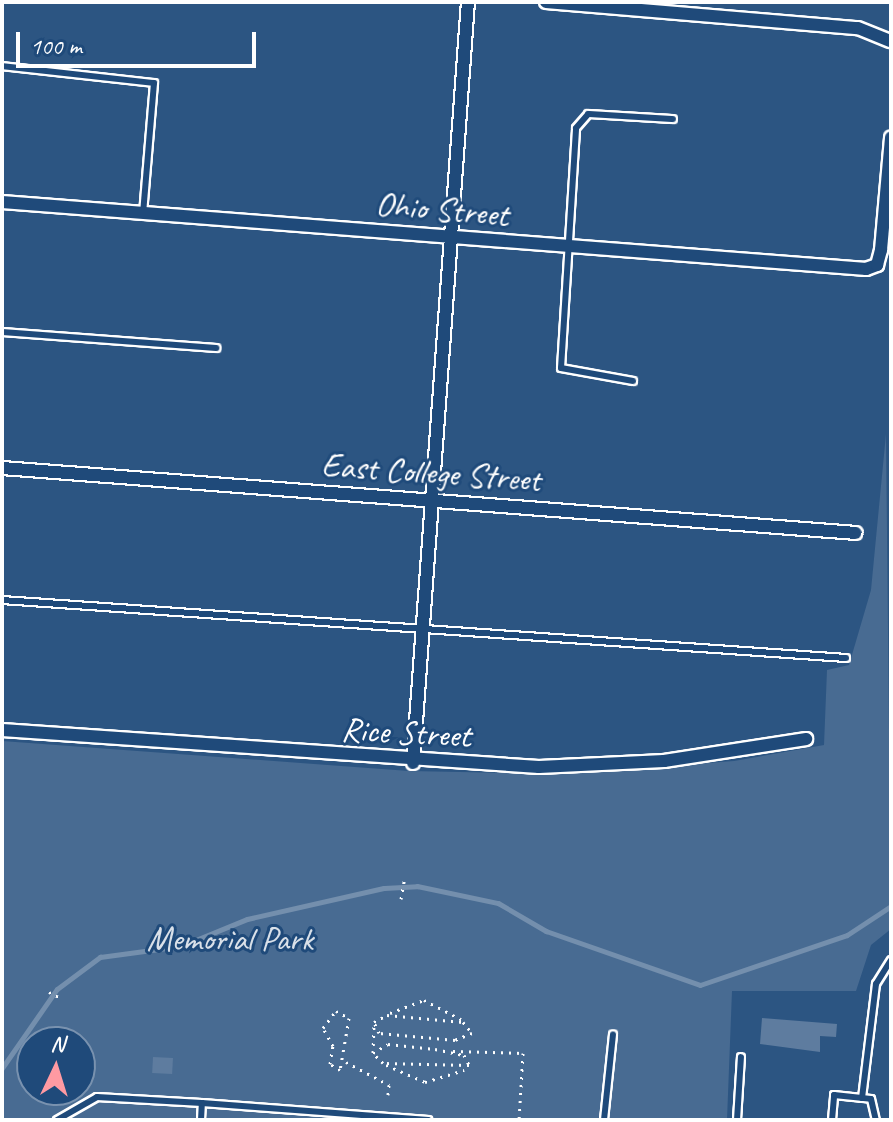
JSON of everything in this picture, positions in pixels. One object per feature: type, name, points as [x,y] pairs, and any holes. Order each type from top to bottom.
[{"type":"street","points":[[413,763],[468,2]]},
{"type":"street","points":[[546,2],[685,8],[888,38]]},
{"type":"street","name":"Ohio Street","points":[[2,202],[569,247],[877,265],[891,137]]},
{"type":"street","name":"East College Street","points":[[2,468],[856,533]]},
{"type":"street","name":"Rice Street","points":[[2,730],[413,763],[613,765],[806,739]]},
{"type":"lane","points":[[2,66],[154,83],[143,213]]},
{"type":"lane","points":[[633,381],[561,368],[579,120],[588,114],[673,119]]},
{"type":"lane","points":[[2,332],[216,348]]},
{"type":"lane","points":[[2,600],[846,658]]},
{"type":"lane","points":[[862,1098],[876,984],[891,960]]},
{"type":"lane","points":[[604,1120],[613,1034]]},
{"type":"lane","points":[[737,1120],[741,1057]]},
{"type":"lane","points":[[832,1120],[834,1095],[871,1099],[876,1120]]},
{"type":"lane","points":[[57,1120],[97,1097],[428,1120]]},
{"type":"lane","points":[[201,1120],[202,1103]]},
{"type":"path","points":[[401,899],[405,877]]},
{"type":"path","points":[[49,992],[59,997]]},
{"type":"path","points":[[467,1069],[425,1082],[383,1063],[373,1053],[374,1026],[387,1015],[424,1000],[470,1024]]},
{"type":"path","points":[[336,1011],[349,1018],[346,1062],[333,1068],[333,1046],[324,1033],[336,1011]]},
{"type":"path","points":[[387,1015],[470,1024]]},
{"type":"path","points":[[374,1026],[379,1033],[455,1040],[470,1036],[470,1024]]},
{"type":"path","points":[[455,1040],[466,1048]]},
{"type":"path","points":[[373,1053],[388,1044],[453,1051],[466,1048],[523,1053],[519,1120]]},
{"type":"path","points":[[453,1051],[468,1059],[467,1069]]},
{"type":"path","points":[[346,1062],[389,1085],[388,1095]]},
{"type":"path","points":[[383,1063],[467,1069]]},
{"type":"green space","name":"Memorial Park","points":[[886,434],[891,929],[871,945],[856,991],[732,991],[727,1120],[2,1120],[2,741],[409,771],[560,774],[734,761],[824,745],[827,670],[849,665],[871,590]]},
{"type":"building","points":[[762,1018],[837,1024],[836,1037],[820,1036],[820,1052],[760,1044]]},
{"type":"building","points":[[153,1057],[173,1058],[172,1074],[152,1073]]},
{"type":"waterway","points":[[2,1068],[57,989],[100,957],[181,946],[247,919],[384,888],[417,886],[498,903],[546,931],[700,985],[847,935],[891,906]]}]
